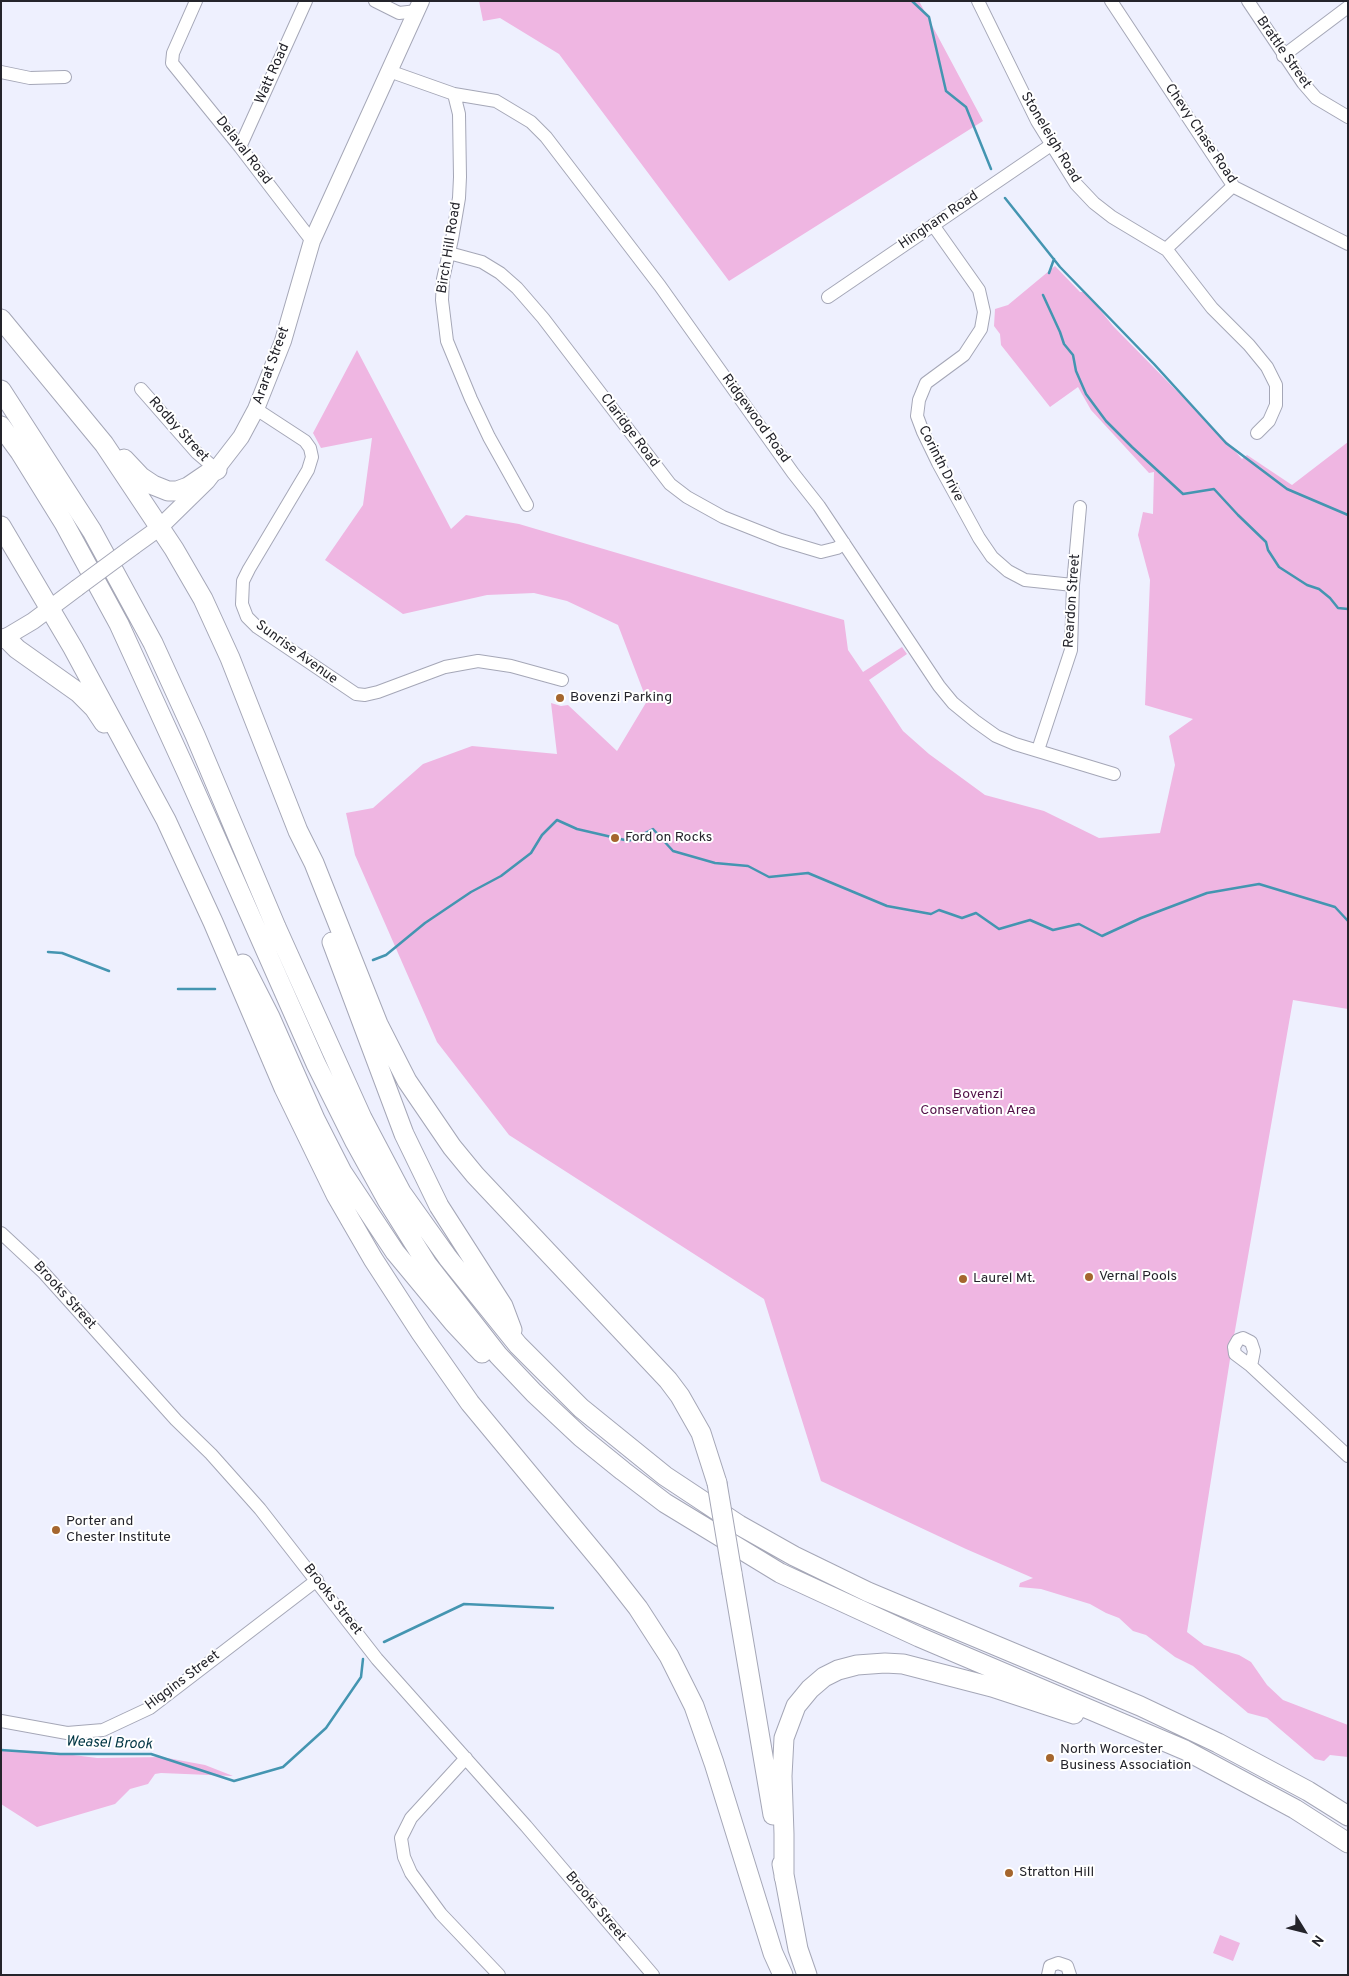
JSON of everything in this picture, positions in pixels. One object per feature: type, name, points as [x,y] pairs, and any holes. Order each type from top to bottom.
[{"type":"highway","points":[[5,323],[50,380],[86,421],[141,477],[168,491],[177,491],[188,487],[210,472],[217,470]]},
{"type":"highway","points":[[1,390],[92,531],[152,643],[195,735],[276,926],[351,1093],[401,1192],[448,1258],[518,1345],[581,1408],[665,1476],[739,1524],[794,1556],[868,1592],[1140,1706],[1218,1743],[1308,1791],[1348,1816]]},
{"type":"highway","points":[[86,421],[116,461],[191,577],[222,638],[298,831],[314,863],[378,1024],[407,1081],[452,1148],[475,1175],[668,1380],[680,1396],[700,1433],[717,1483],[784,1877],[798,1949],[808,1975]]},
{"type":"highway","points":[[1,426],[20,452],[64,523],[119,624],[316,1064],[354,1142],[386,1200],[427,1264],[498,1355],[534,1393],[581,1437],[665,1503],[780,1573],[919,1637],[1145,1732],[1246,1781],[1348,1842]]},
{"type":"highway","points":[[1,526],[50,609],[142,774],[214,922],[284,1088],[336,1195],[373,1259],[420,1333],[470,1403],[638,1608],[668,1656],[694,1706],[714,1763],[773,1953],[783,1975]]},
{"type":"highway","points":[[3,637],[17,650],[49,671],[89,703],[124,756],[142,774]]},
{"type":"highway","points":[[298,831],[300,848],[326,923],[404,1134],[439,1206],[503,1306],[518,1345]]},
{"type":"highway","points":[[214,922],[245,966],[270,1017],[315,1119],[342,1172],[371,1219],[414,1277],[490,1362],[534,1393]]},
{"type":"highway","points":[[784,1877],[782,1762],[787,1727],[796,1706],[806,1693],[818,1682],[838,1670],[857,1665],[885,1663],[921,1668],[992,1687],[1090,1720],[1145,1732]]},
{"type":"main road","name":"Ararat Street","points":[[3,637],[50,609],[159,528],[217,470],[241,436],[256,409],[283,341],[312,241],[389,71],[416,4]]},
{"type":"street","name":"Delaval Road","points":[[196,1],[173,53],[172,63],[240,147],[312,241]]},
{"type":"street","name":"Watt Road","points":[[240,147],[306,1]]},
{"type":"street","points":[[375,1],[399,13],[416,4]]},
{"type":"street","name":"Stoneleigh Road","points":[[978,1],[1037,121],[1076,184],[1094,203],[1124,225],[1166,249],[1222,320],[1249,345],[1272,376],[1276,385],[1274,414],[1257,433]]},
{"type":"street","name":"Chevy Chase Road","points":[[1111,1],[1233,186],[1348,244]]},
{"type":"street","name":"Brattle Street","points":[[1248,1],[1283,56],[1303,83],[1316,98],[1348,117]]},
{"type":"street","points":[[1283,56],[1348,7]]},
{"type":"street","name":"Ridgewood Road","points":[[389,71],[454,94],[496,101],[532,122],[660,286],[793,473],[819,506],[939,686],[953,703],[975,722],[996,736],[1015,744],[1114,774]]},
{"type":"street","points":[[1,72],[30,78],[65,77]]},
{"type":"street","name":"Birch Hill Road","points":[[454,94],[459,114],[460,177],[459,198],[443,279],[442,300],[447,341],[489,437],[527,505]]},
{"type":"street","name":"Hingham Road","points":[[828,297],[1051,145]]},
{"type":"street","points":[[1166,249],[1233,186]]},
{"type":"street","name":"Corinth Drive","points":[[933,225],[979,290],[984,312],[981,329],[964,355],[926,383],[919,400],[917,416],[923,432],[979,538],[992,557],[1008,572],[1025,580],[1073,585]]},
{"type":"street","name":"Claridge Road","points":[[449,253],[482,262],[500,273],[517,288],[543,318],[670,484],[704,508],[781,540],[821,552],[831,550],[844,543]]},
{"type":"street","name":"Rodby Street","points":[[141,389],[197,453],[217,470]]},
{"type":"street","name":"Sunrise Avenue","points":[[256,409],[305,441],[310,448],[312,457],[308,470],[243,581],[242,604],[248,617],[257,627],[356,694],[369,695],[444,667],[478,661],[511,666],[562,680]]},
{"type":"street","name":"Reardon Street","points":[[1038,750],[1071,650],[1073,585],[1080,507]]},
{"type":"street","name":"Brooks Street","points":[[1,1233],[44,1272],[176,1420],[211,1454],[260,1509],[377,1659],[466,1758],[653,1975]]},
{"type":"street","points":[[1251,1366],[1348,1456]]},
{"type":"street","name":"Higgins Street","points":[[1,1721],[67,1733],[103,1730],[150,1708],[317,1580]]},
{"type":"street","points":[[466,1758],[411,1818],[401,1838],[404,1857],[411,1873],[441,1914],[499,1975]]},
{"type":"street","points":[[1048,1975],[1050,1966],[1058,1963],[1067,1966],[1070,1975]]},
{"type":"green space","points":[[479,1],[919,1],[983,121],[729,281],[559,54],[500,18],[483,21]]},
{"type":"green space","name":"Bovenzi Conservation Area","points":[[1055,266],[1080,292],[1083,292],[1097,306],[1113,326],[1242,459],[1247,455],[1292,485],[1348,442],[1348,1009],[1293,1000],[1231,1353],[1187,1632],[1204,1645],[1239,1655],[1251,1662],[1267,1685],[1283,1700],[1348,1725],[1348,1757],[1330,1755],[1324,1761],[1315,1759],[1267,1718],[1248,1713],[1193,1666],[1175,1657],[1146,1635],[1133,1631],[1119,1618],[1090,1604],[1041,1589],[1019,1587],[1020,1583],[1033,1578],[966,1549],[821,1481],[764,1299],[509,1135],[437,1042],[355,855],[346,813],[373,808],[423,764],[472,746],[557,754],[551,703],[561,706],[568,705],[617,751],[647,701],[618,625],[567,601],[534,593],[487,595],[403,614],[325,560],[363,505],[372,438],[321,448],[313,433],[357,350],[451,529],[466,515],[519,524],[844,620],[848,650],[863,672],[902,647],[907,654],[869,680],[903,731],[929,754],[985,795],[1044,811],[1099,838],[1160,833],[1175,765],[1169,736],[1193,719],[1145,705],[1150,580],[1138,535],[1143,512],[1153,514],[1154,472],[1149,473],[1091,410],[1078,387],[1050,407],[1001,345],[1000,334],[994,326],[995,309],[1008,305]]},
{"type":"green space","points":[[1,1750],[41,1751],[97,1758],[162,1757],[205,1765],[233,1776],[155,1774],[148,1784],[130,1789],[115,1804],[37,1827],[1,1804]]},
{"type":"green space","points":[[1220,1935],[1240,1943],[1233,1961],[1213,1953]]},
{"type":"waterway","points":[[912,1],[929,17],[946,91],[966,107],[991,169]]},
{"type":"waterway","points":[[1005,198],[1060,267],[1154,364],[1226,443],[1287,489],[1348,515]]},
{"type":"waterway","points":[[1049,273],[1054,259]]},
{"type":"waterway","points":[[1043,295],[1064,344],[1073,355],[1076,371],[1086,394],[1106,421],[1183,494],[1214,489],[1266,542],[1268,550],[1279,567],[1307,585],[1319,589],[1338,608],[1348,609]]},
{"type":"waterway","points":[[373,960],[386,955],[425,923],[471,892],[501,876],[531,853],[542,835],[557,820],[577,829],[629,841],[653,829],[673,851],[715,863],[748,866],[769,877],[808,873],[887,906],[931,914],[939,910],[962,918],[976,913],[999,929],[1030,920],[1053,930],[1079,924],[1102,936],[1141,918],[1207,893],[1259,884],[1335,907],[1348,921]]},
{"type":"waterway","points":[[48,952],[62,953],[109,971]]},
{"type":"waterway","points":[[178,989],[215,989]]},
{"type":"waterway","name":"Weasel Brook","points":[[384,1642],[464,1604],[553,1608]]},
{"type":"waterway","name":"Weasel Brook","points":[[1,1750],[60,1754],[151,1754],[234,1781],[283,1767],[326,1728],[361,1677],[363,1659]]},
{"type":"place","name":"Bovenzi Parking","points":[[560,698]]},
{"type":"place","name":"Ford on Rocks","points":[[615,838]]},
{"type":"place","name":"Vernal Pools","points":[[1089,1277]]},
{"type":"place","name":"Laurel Mt.","points":[[963,1279]]},
{"type":"place","name":"Porter and Chester Institute","points":[[56,1530]]},
{"type":"place","name":"North Worcester Business Association","points":[[1050,1758]]},
{"type":"place","name":"Stratton Hill","points":[[1009,1873]]}]
